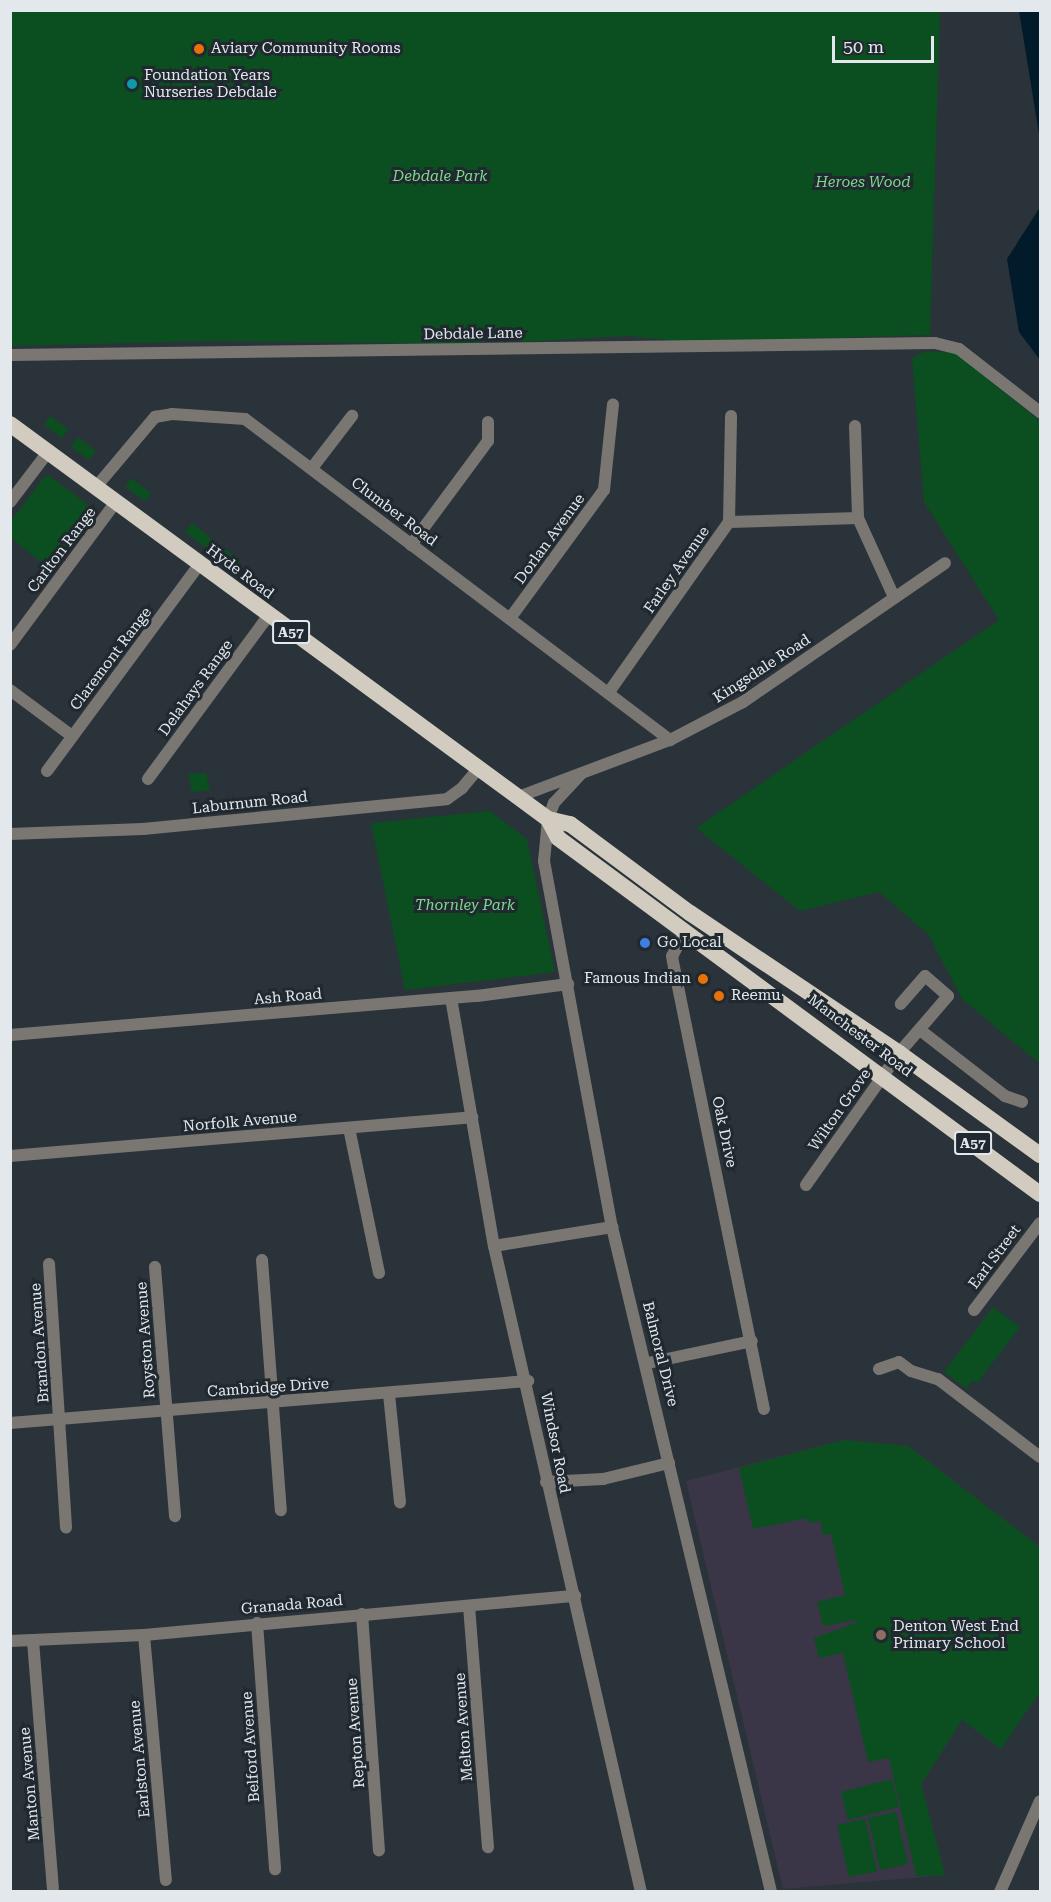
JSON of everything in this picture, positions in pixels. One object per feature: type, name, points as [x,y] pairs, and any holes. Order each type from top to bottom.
[{"type":"highway","name":"Hyde Road","points":[[10,424],[268,616],[479,768]]},
{"type":"highway","name":"Manchester Road","points":[[479,768],[548,819],[570,824],[690,913],[899,1053],[1041,1155]]},
{"type":"highway","name":"Manchester Road","points":[[548,819],[558,838],[1041,1194]]},
{"type":"street","name":"Debdale Lane","points":[[10,355],[935,343],[959,349],[1041,412]]},
{"type":"street","name":"Dorlan Avenue","points":[[511,617],[604,490],[613,404]]},
{"type":"street","name":"Clumber Road","points":[[96,488],[144,426],[155,417],[172,414],[245,419],[411,545],[511,617],[670,740]]},
{"type":"street","points":[[312,468],[352,416]]},
{"type":"street","name":"Farley Avenue","points":[[609,692],[729,522],[731,416]]},
{"type":"street","points":[[411,545],[488,441],[488,422]]},
{"type":"street","points":[[855,426],[858,518],[894,597]]},
{"type":"street","points":[[10,502],[48,452]]},
{"type":"street","name":"Carlton Range","points":[[10,645],[116,502]]},
{"type":"street","points":[[729,522],[858,518]]},
{"type":"street","name":"Kingsdale Road","points":[[518,797],[670,740],[743,702],[945,563]]},
{"type":"street","name":"Claremont Range","points":[[48,771],[200,565]]},
{"type":"street","name":"Delahays Range","points":[[148,779],[268,616]]},
{"type":"street","points":[[10,690],[72,736]]},
{"type":"street","name":"Laburnum Road","points":[[10,834],[143,829],[447,799],[462,788],[479,768]]},
{"type":"street","name":"Kingsdale Road","points":[[548,819],[562,789],[581,774]]},
{"type":"street","name":"Balmoral Drive","points":[[548,819],[544,861],[612,1227],[648,1363],[669,1463],[771,1892]]},
{"type":"street","name":"Oak Drive","points":[[684,932],[672,956],[753,1341],[764,1409]]},
{"type":"street","name":"Wilton Grove","points":[[806,1185],[899,1053],[948,996],[925,976],[901,1004]]},
{"type":"street","name":"Ash Road","points":[[10,1035],[451,998],[568,984]]},
{"type":"street","name":"Windsor Road","points":[[451,998],[495,1246],[528,1381],[546,1482],[575,1596],[641,1892]]},
{"type":"street","points":[[920,1030],[1005,1096],[1022,1102]]},
{"type":"street","name":"Norfolk Avenue","points":[[10,1156],[472,1117]]},
{"type":"street","points":[[349,1128],[379,1273]]},
{"type":"street","name":"Earl Street","points":[[974,1310],[1041,1223]]},
{"type":"street","points":[[495,1246],[612,1227]]},
{"type":"street","points":[[262,1260],[281,1510]]},
{"type":"street","name":"Brandon Avenue","points":[[49,1264],[66,1527]]},
{"type":"street","name":"Royston Avenue","points":[[155,1267],[175,1516]]},
{"type":"street","points":[[648,1363],[753,1341]]},
{"type":"street","points":[[879,1369],[899,1362],[911,1371],[938,1379],[1041,1457]]},
{"type":"street","name":"Cambridge Drive","points":[[10,1423],[389,1395],[528,1381]]},
{"type":"street","points":[[389,1395],[400,1502]]},
{"type":"street","points":[[546,1482],[603,1479],[669,1463]]},
{"type":"street","name":"Granada Road","points":[[10,1641],[144,1635],[575,1596]]},
{"type":"street","name":"Melton Avenue","points":[[469,1606],[488,1847]]},
{"type":"street","name":"Repton Avenue","points":[[362,1614],[380,1851]]},
{"type":"street","name":"Belford Avenue","points":[[257,1623],[275,1869]]},
{"type":"street","name":"Earlston Avenue","points":[[144,1635],[166,1880]]},
{"type":"street","name":"Manton Avenue","points":[[33,1641],[53,1888]]},
{"type":"street","points":[[1000,1892],[1041,1801]]},
{"type":"shaded area","name":"Denton West End Primary School","points":[[844,1440],[908,1446],[1040,1547],[1040,1692],[1001,1749],[962,1720],[921,1784],[945,1875],[783,1889],[686,1481]]},
{"type":"green space","name":"Debdale Park","points":[[10,11],[940,11],[930,335],[690,342],[626,336],[524,342],[504,334],[474,344],[211,341],[11,346]]},
{"type":"green space","points":[[926,351],[955,353],[1040,421],[1040,1064],[962,999],[928,934],[879,892],[800,911],[696,828],[999,620],[924,502],[912,358]]},
{"type":"green space","points":[[50,416],[68,429],[62,438],[44,425]]},
{"type":"green space","points":[[78,437],[96,451],[89,460],[71,447]]},
{"type":"green space","points":[[50,476],[96,511],[52,571],[10,537],[11,521],[44,477]]},
{"type":"green space","points":[[131,478],[151,493],[145,501],[125,487]]},
{"type":"green space","points":[[192,523],[212,539],[206,548],[185,532]]},
{"type":"green space","points":[[221,546],[241,561],[237,565],[225,563],[215,555]]},
{"type":"green space","points":[[248,571],[268,586],[262,595],[242,580]]},
{"type":"green space","points":[[206,773],[210,790],[192,792],[188,774]]},
{"type":"green space","name":"Thornley Park","points":[[490,811],[527,839],[555,972],[405,990],[371,823]]},
{"type":"green space","points":[[993,1307],[1020,1327],[977,1383],[972,1380],[967,1389],[944,1372]]},
{"type":"green space","points":[[844,1440],[908,1446],[1040,1547],[1040,1692],[1001,1749],[962,1720],[921,1784],[945,1875],[916,1876],[889,1758],[868,1762],[843,1653],[819,1658],[814,1638],[856,1623],[855,1620],[823,1626],[817,1602],[845,1595],[831,1534],[823,1535],[820,1521],[808,1523],[807,1518],[753,1529],[739,1468]]},
{"type":"green space","points":[[892,1779],[899,1807],[848,1820],[841,1792]]},
{"type":"green space","points":[[896,1812],[908,1864],[880,1870],[868,1818]]},
{"type":"green space","points":[[865,1819],[877,1871],[849,1877],[837,1825]]},
{"type":"water","points":[[1019,11],[1040,11],[1040,140]]},
{"type":"water","points":[[1040,207],[1040,360],[1019,332],[1007,259]]},
{"type":"place","name":"Aviary Community Rooms","points":[[199,49]]},
{"type":"place","name":"Foundation Years Nurseries Debdale","points":[[132,84]]},
{"type":"place","name":"Go Local","points":[[645,943]]},
{"type":"place","name":"Famous Indian","points":[[703,979]]},
{"type":"place","name":"Reemu","points":[[719,996]]},
{"type":"place","name":"Denton West End Primary School","points":[[881,1635]]},
{"type":"park label","name":"Heroes Wood","points":[[863,183]]}]
